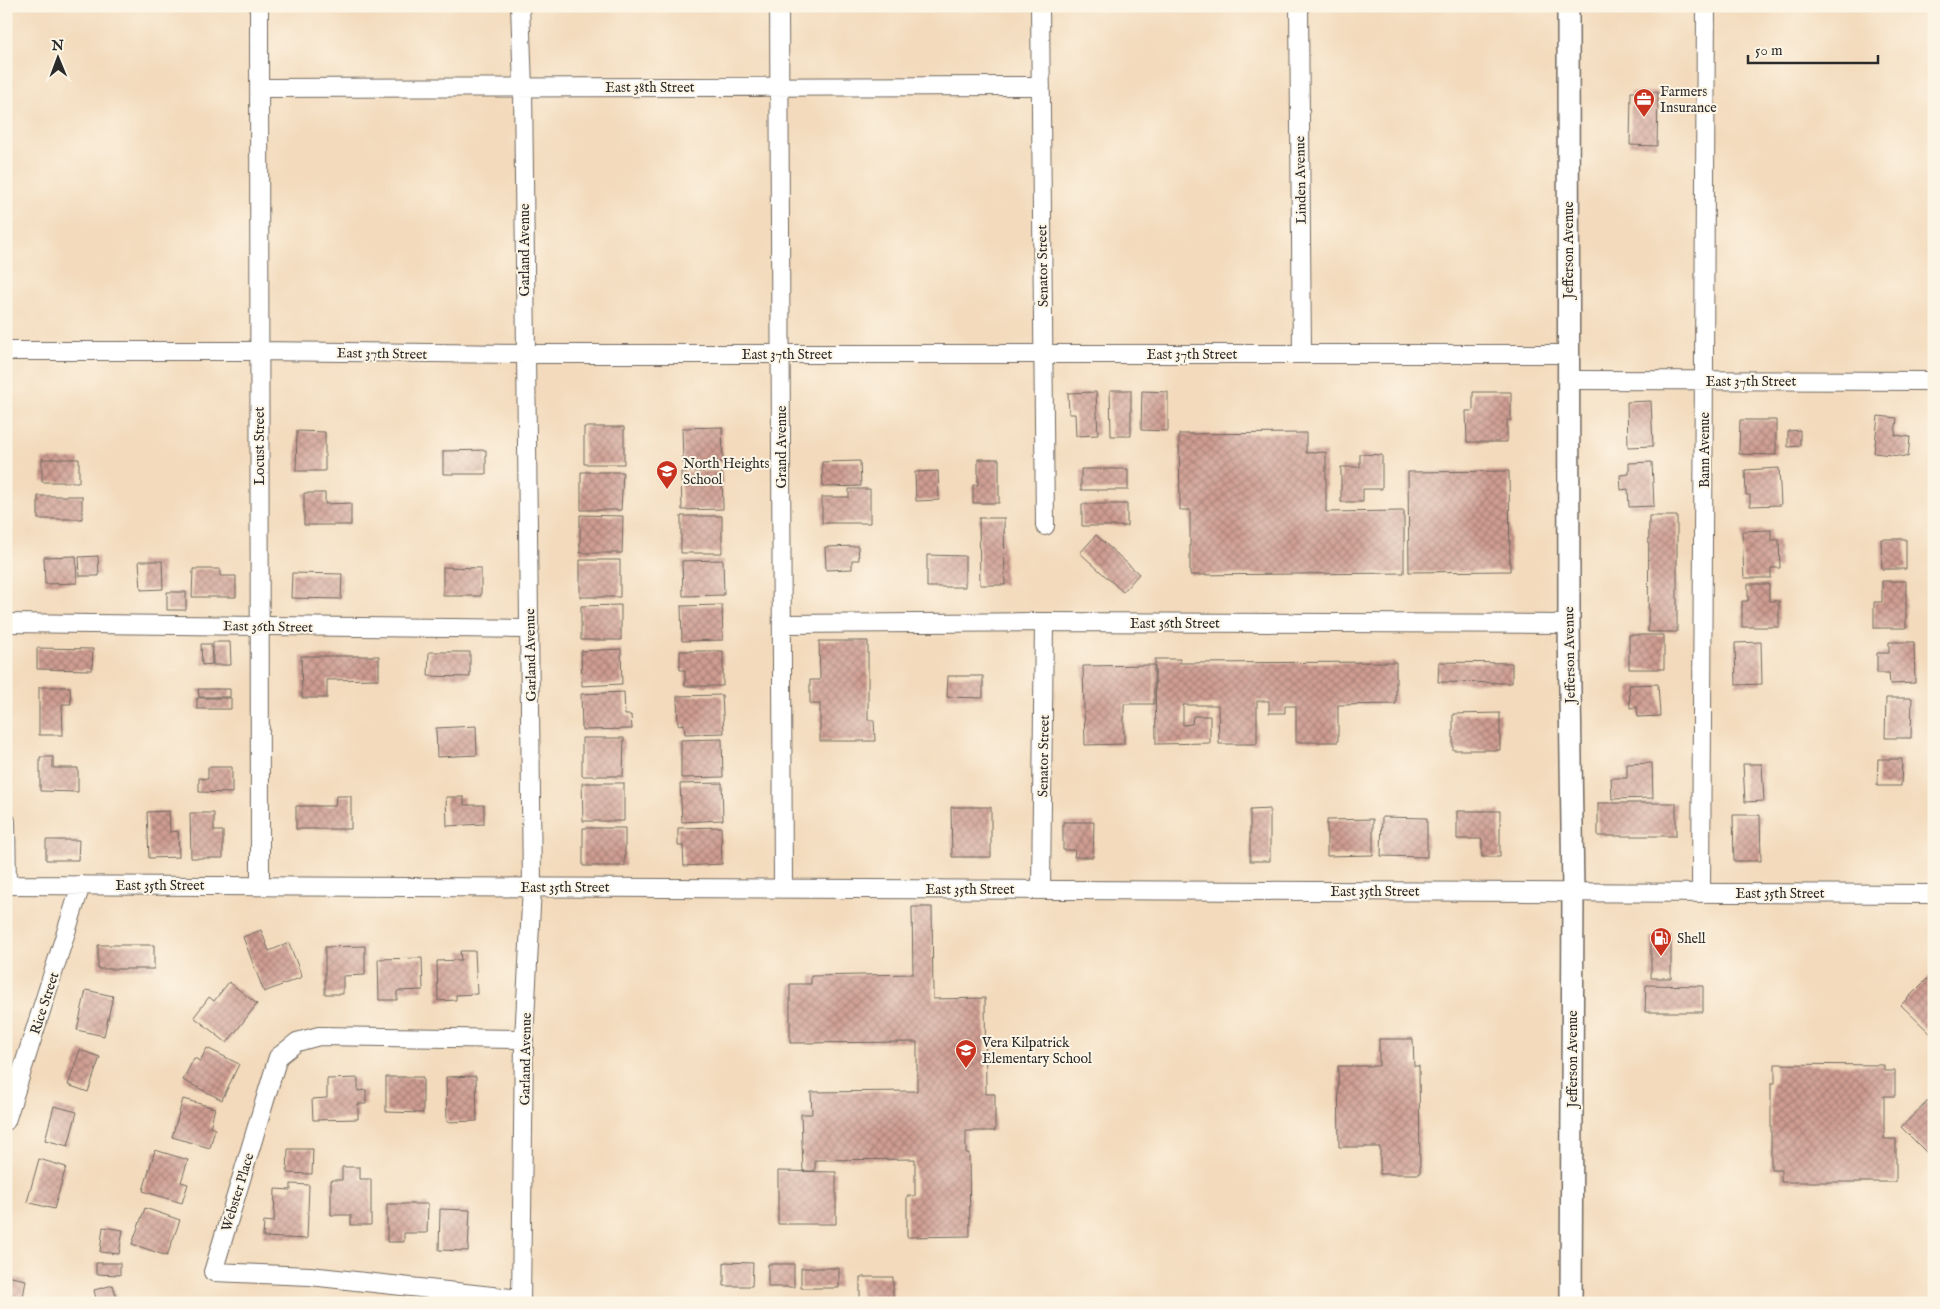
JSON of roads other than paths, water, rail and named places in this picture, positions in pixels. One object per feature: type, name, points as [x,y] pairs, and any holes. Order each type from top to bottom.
[{"type":"main road","name":"Jefferson Avenue","points":[[1568,6],[1569,624],[1574,892],[1571,1303]]},
{"type":"street","name":"Locust Street","points":[[259,6],[260,886]]},
{"type":"street","name":"Garland Avenue","points":[[520,6],[523,87],[532,887],[524,1039],[521,1301]]},
{"type":"street","name":"Grand Avenue","points":[[779,6],[783,889]]},
{"type":"street","name":"Senator Street","points":[[1040,6],[1045,526]]},
{"type":"street","name":"Linden Avenue","points":[[1299,6],[1302,354]]},
{"type":"street","name":"Bann Avenue","points":[[1702,893],[1706,6]]},
{"type":"street","name":"East 38th Street","points":[[259,88],[1040,86]]},
{"type":"street","name":"East 37th Street","points":[[6,351],[525,354],[1568,354]]},
{"type":"street","name":"East 37th Street","points":[[1568,380],[1934,381]]},
{"type":"street","name":"Senator Street","points":[[1041,890],[1044,622]]},
{"type":"street","name":"East 36th Street","points":[[782,624],[1044,622],[1569,624]]},
{"type":"street","name":"East 36th Street","points":[[6,623],[530,629]]},
{"type":"street","points":[[6,821],[7,885]]},
{"type":"street","name":"East 35th Street","points":[[7,885],[1934,894]]},
{"type":"street","name":"Rice Street","points":[[6,1121],[81,885]]},
{"type":"street","name":"Webster Place","points":[[521,1301],[310,1276],[213,1272],[278,1057],[297,1042],[319,1036],[524,1039]]},
{"type":"place","name":"Farmers Insurance","points":[[1644,118]]},
{"type":"place","name":"North Heights School","points":[[667,490]]},
{"type":"place","name":"Shell","points":[[1661,957]]},
{"type":"place","name":"Vera Kilpatrick Elementary School","points":[[966,1069]]}]
